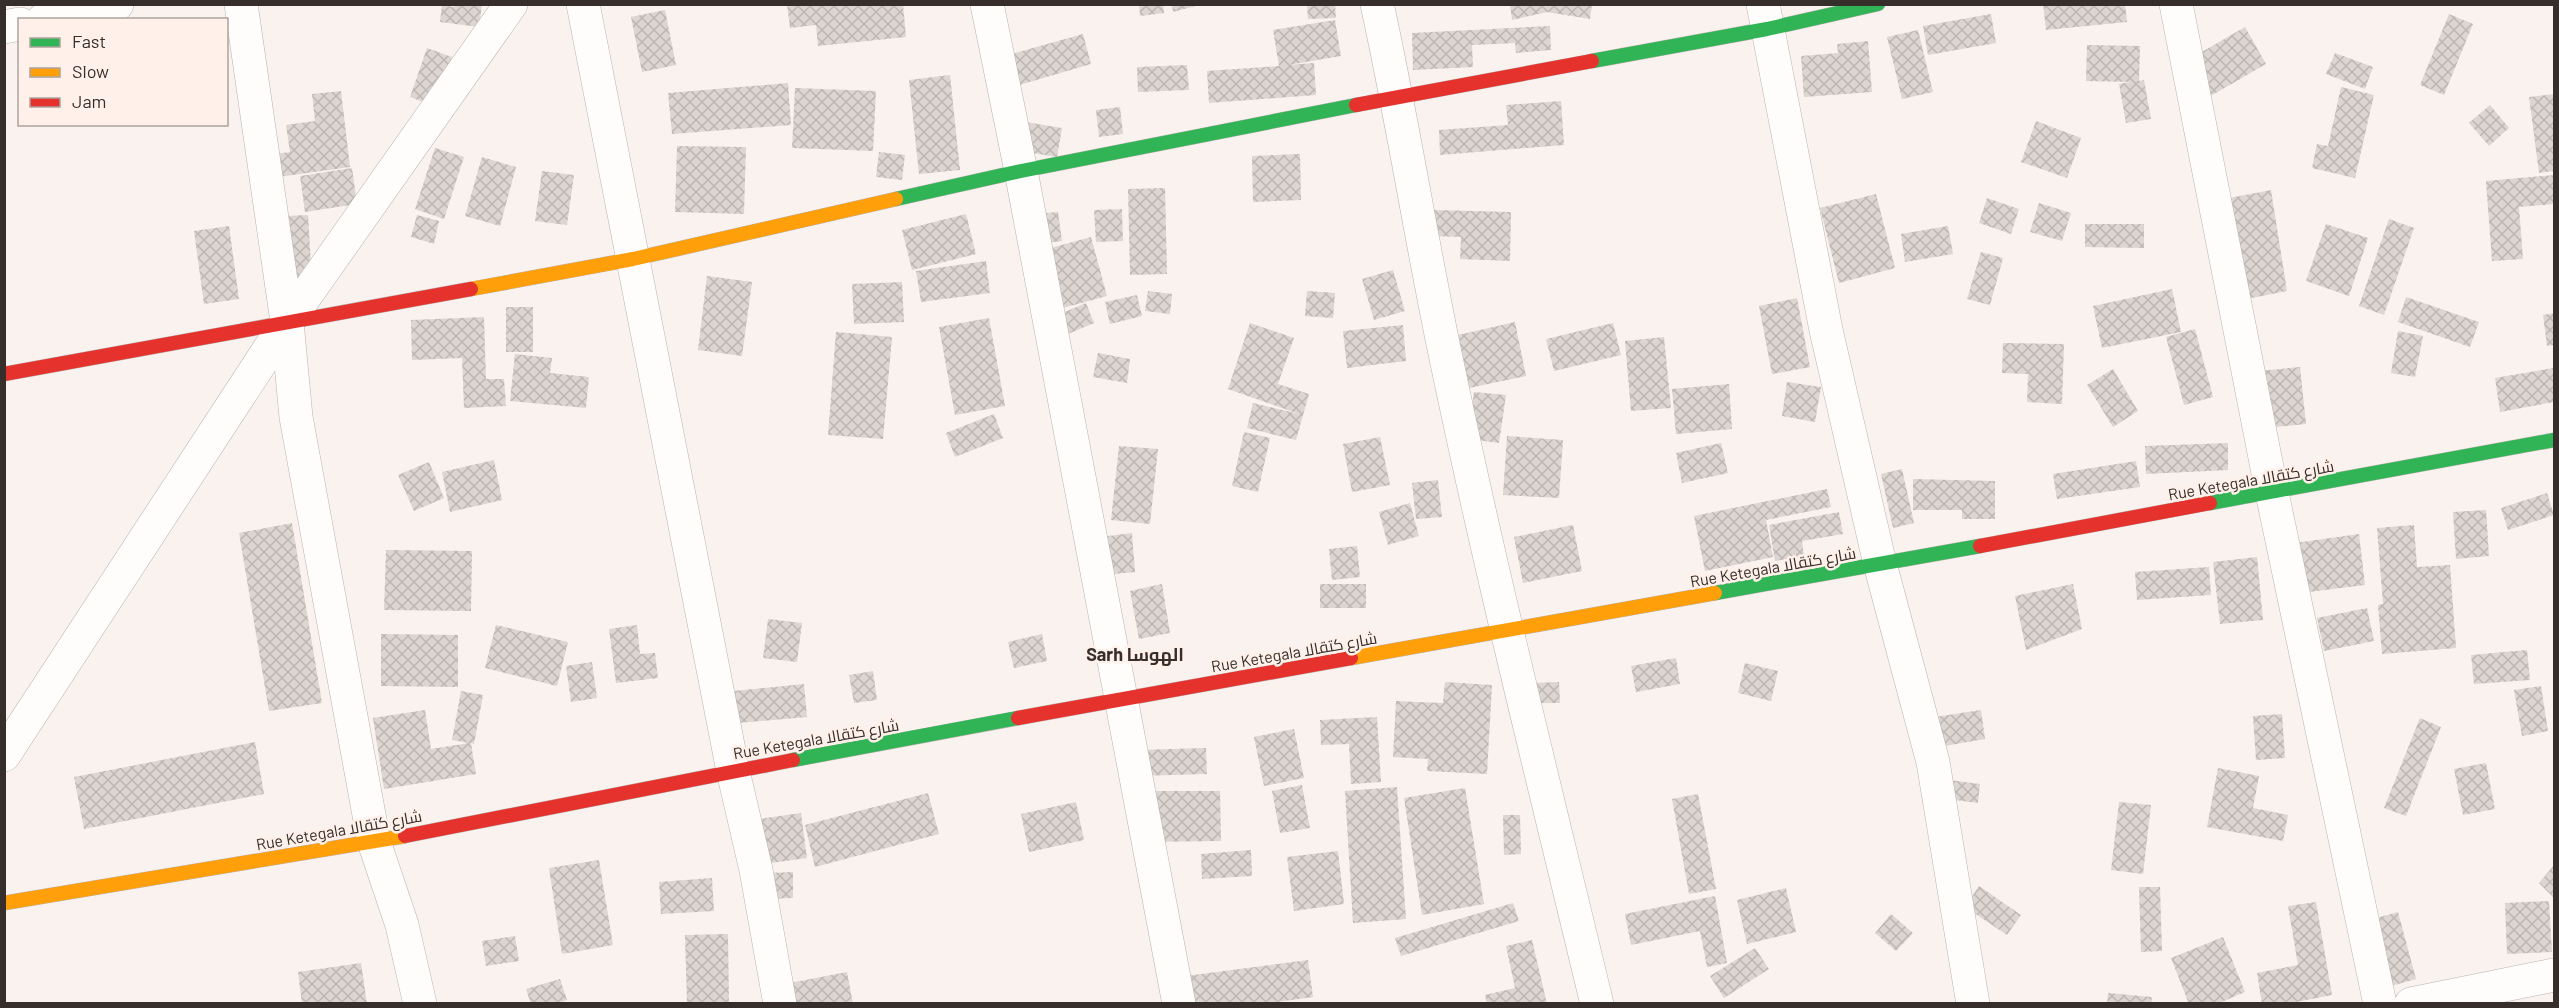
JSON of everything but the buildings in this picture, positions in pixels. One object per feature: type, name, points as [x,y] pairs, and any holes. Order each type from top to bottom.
[{"type":"street","points":[[52,18],[117,4]]},
{"type":"street","points":[[241,4],[287,322],[296,417],[374,842],[402,925],[420,1004]]},
{"type":"street","points":[[4,755],[287,322],[511,4]]},
{"type":"street","points":[[583,4],[733,771],[756,870],[780,1004]]},
{"type":"street","points":[[987,4],[1021,171],[1179,1004]]},
{"type":"street","points":[[1377,4],[1446,356],[1506,631],[1597,1004]]},
{"type":"street","points":[[4,374],[633,258],[1021,171],[1397,97],[1765,17],[1878,4]]},
{"type":"street","points":[[2176,4],[2272,493],[2380,1004]]},
{"type":"street","points":[[1765,17],[1826,330],[1880,564],[1933,762],[1973,1004]]},
{"type":"street","name":"Rue Ketegala شارع كتقالا","points":[[4,903],[374,842],[733,771],[1120,699],[1880,564],[2554,440]]},
{"type":"street","points":[[2411,1004],[2554,975]]},
{"type":"traffic: fast","points":[[1592,61],[1767,29],[1878,4]]},
{"type":"traffic: fast","points":[[896,199],[1021,171],[1356,105]]},
{"type":"traffic: fast","points":[[2210,503],[2554,440]]},
{"type":"traffic: fast","points":[[1715,593],[1980,546]]},
{"type":"traffic: fast","points":[[793,760],[1018,718]]},
{"type":"traffic: slow","points":[[471,289],[633,259],[896,199]]},
{"type":"traffic: slow","points":[[1351,658],[1715,593]]},
{"type":"traffic: slow","points":[[4,903],[405,836]]},
{"type":"traffic: jam","points":[[1356,105],[1592,61]]},
{"type":"traffic: jam","points":[[4,374],[471,289]]},
{"type":"traffic: jam","points":[[1980,546],[2210,503]]},
{"type":"traffic: jam","points":[[1018,718],[1351,658]]},
{"type":"traffic: jam","points":[[405,836],[793,760]]},
{"type":"district","name":"Sarh الهوسا","points":[[1135,655]]}]
